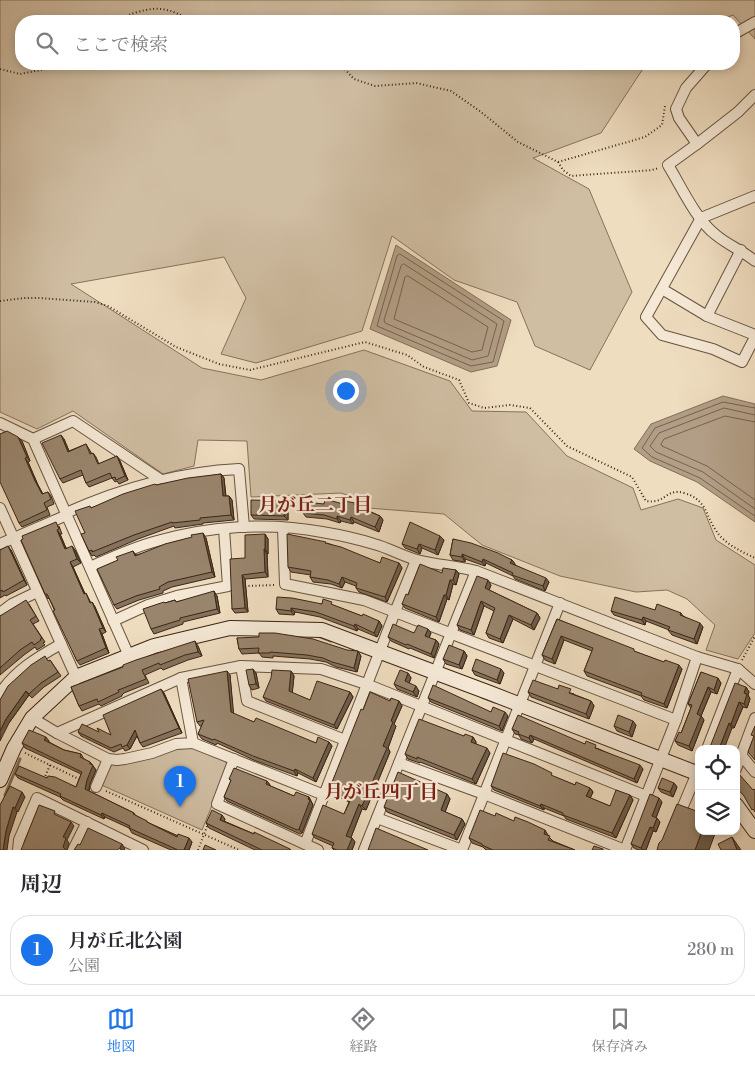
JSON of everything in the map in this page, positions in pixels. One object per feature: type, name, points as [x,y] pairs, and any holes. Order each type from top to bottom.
[{"type":"street","points":[[740,31],[755,22]]},
{"type":"street","points":[[697,144],[679,118],[676,109],[686,88],[702,70]]},
{"type":"street","points":[[755,95],[738,112],[668,165],[701,218],[715,235],[741,250],[755,261]]},
{"type":"street","points":[[662,289],[707,316],[755,336],[742,362],[713,348],[662,335],[646,317],[701,218],[755,196]]},
{"type":"street","points":[[707,316],[741,250]]},
{"type":"street","points":[[33,439],[73,421],[161,480]]},
{"type":"street","points":[[0,423],[33,439],[129,656]]},
{"type":"street","points":[[0,544],[112,494],[161,480],[213,470],[239,469],[244,527]]},
{"type":"street","points":[[0,508],[76,677]]},
{"type":"street","points":[[90,567],[158,540],[209,530],[244,527],[322,531],[375,544],[416,560],[453,565],[476,571],[697,657],[738,669],[755,684]]},
{"type":"street","points":[[283,528],[285,584],[364,600],[676,720]]},
{"type":"street","points":[[114,621],[148,605],[177,596],[228,586],[224,529]]},
{"type":"street","points":[[305,844],[416,560]]},
{"type":"street","points":[[364,850],[476,571]]},
{"type":"street","points":[[0,613],[12,604],[38,592]]},
{"type":"street","points":[[377,818],[462,850],[560,603]]},
{"type":"street","points":[[0,780],[14,748],[32,718],[76,677],[154,646],[230,628],[322,630],[661,759],[695,776]]},
{"type":"street","points":[[0,694],[20,671],[34,659],[61,644]]},
{"type":"street","points":[[399,763],[484,794],[625,850],[676,720],[697,657]]},
{"type":"street","points":[[241,666],[247,702],[345,740]]},
{"type":"street","points":[[57,733],[181,678],[241,666],[321,669],[366,684],[646,796]]},
{"type":"street","points":[[708,745],[738,669]]},
{"type":"street","points":[[181,678],[193,743]]},
{"type":"street","points":[[32,718],[108,759],[117,760],[152,753],[176,744],[193,743],[324,795]]},
{"type":"street","points":[[755,718],[741,755],[755,772]]},
{"type":"street","points":[[96,787],[108,759]]},
{"type":"street","points":[[234,759],[216,804],[318,850]]},
{"type":"street","points":[[676,824],[695,779]]},
{"type":"street","points":[[18,850],[19,840],[36,798],[140,849]]},
{"type":"street","points":[[740,810],[755,831]]},
{"type":"street","points":[[73,850],[87,822]]},
{"type":"path","points":[[129,15],[152,8],[172,10],[181,15]]},
{"type":"path","points":[[0,70],[20,74],[41,70]]},
{"type":"path","points":[[346,70],[354,79],[375,86],[416,83],[452,91],[518,142],[558,162],[563,170],[571,176],[652,170],[668,165]]},
{"type":"path","points":[[558,162],[645,137],[662,125],[665,106],[670,102]]},
{"type":"path","points":[[0,301],[38,298],[95,302],[108,306],[176,347],[219,364],[250,370],[365,342],[407,356],[424,367],[459,380],[469,403],[484,408],[510,405],[530,408],[567,446],[632,477],[646,501],[661,501],[669,494],[679,492],[696,498],[702,502],[717,533],[737,550],[755,558]]},
{"type":"path","points":[[228,586],[285,584]]},
{"type":"path","points":[[738,669],[755,636]]},
{"type":"path","points":[[14,748],[96,787],[239,850]]},
{"type":"path","points":[[36,798],[50,765]]},
{"type":"path","points":[[198,850],[216,804]]},
{"type":"shaded area","points":[[0,0],[755,0],[755,39],[740,23],[740,15],[15,15],[15,70],[642,70],[601,133],[533,158],[589,189],[632,292],[590,370],[535,346],[517,302],[454,280],[392,236],[362,331],[256,363],[221,354],[246,298],[224,257],[71,284],[202,368],[261,380],[364,350],[450,381],[472,411],[526,412],[567,456],[633,488],[641,510],[678,499],[703,508],[716,540],[755,565],[755,633],[738,659],[706,650],[715,625],[687,599],[667,590],[636,592],[560,576],[482,545],[444,514],[368,508],[361,500],[341,493],[251,497],[247,441],[198,440],[194,466],[163,474],[73,411],[37,429],[0,412]]},
{"type":"shaded area","points":[[193,747],[223,758],[228,766],[202,830],[97,783],[108,759]]},
{"type":"water","points":[[396,245],[511,320],[497,366],[471,372],[370,329]]},
{"type":"water","points":[[723,396],[755,404],[755,522],[697,482],[650,461],[634,449],[651,424]]},
{"type":"building","points":[[7,431],[18,437],[35,481],[42,494],[48,492],[51,499],[44,503],[47,510],[19,523],[0,482],[0,434]]},
{"type":"building","points":[[61,435],[68,452],[86,444],[90,454],[93,453],[98,464],[117,456],[125,476],[116,480],[115,477],[112,478],[110,473],[86,483],[81,470],[60,479],[42,443]]},
{"type":"building","points":[[221,474],[223,496],[229,496],[231,515],[172,522],[92,552],[92,550],[89,551],[81,534],[85,533],[75,511],[90,506],[91,508],[123,494],[155,484]]},
{"type":"building","points":[[325,499],[343,504],[344,501],[355,503],[354,505],[380,516],[375,527],[351,517],[350,520],[337,516],[337,519],[324,515],[303,513],[304,502],[324,504]]},
{"type":"building","points":[[251,500],[285,501],[284,516],[251,515]]},
{"type":"building","points":[[56,522],[59,529],[57,530],[65,549],[72,546],[77,559],[70,562],[84,594],[86,593],[90,603],[92,602],[103,628],[99,629],[106,648],[77,661],[21,540],[23,539],[22,536]]},
{"type":"building","points":[[410,522],[440,536],[435,550],[419,544],[417,549],[402,544]]},
{"type":"building","points":[[203,533],[212,572],[168,582],[159,587],[160,589],[114,605],[97,569],[118,560],[116,557],[133,551],[135,556],[165,544],[192,537],[191,535]]},
{"type":"building","points":[[265,534],[265,572],[242,575],[245,608],[232,609],[230,559],[245,558],[245,535]]},
{"type":"building","points":[[287,534],[326,542],[380,563],[382,557],[399,563],[385,597],[356,588],[357,583],[342,577],[339,584],[310,577],[311,571],[288,567]]},
{"type":"building","points":[[453,539],[471,543],[512,560],[510,563],[546,578],[543,586],[512,575],[513,573],[483,559],[482,562],[462,554],[462,557],[450,555]]},
{"type":"building","points":[[8,546],[24,580],[3,592],[2,590],[0,591],[0,550]]},
{"type":"building","points":[[420,564],[442,573],[443,568],[456,570],[453,580],[450,580],[446,595],[444,595],[436,617],[402,604],[406,594],[408,595]]},
{"type":"building","points":[[477,576],[488,580],[485,588],[537,613],[531,625],[509,615],[500,639],[486,633],[495,608],[481,601],[471,630],[457,625]]},
{"type":"building","points":[[214,591],[217,609],[180,618],[180,620],[151,629],[143,609],[164,602],[175,600],[176,602]]},
{"type":"building","points":[[277,597],[322,604],[323,599],[332,602],[331,604],[379,621],[374,633],[355,624],[354,626],[316,612],[291,608],[291,611],[276,609]]},
{"type":"building","points":[[615,597],[655,610],[657,604],[700,623],[694,639],[668,630],[670,627],[643,617],[642,620],[611,611]]},
{"type":"building","points":[[26,600],[36,616],[30,620],[42,638],[34,645],[32,642],[20,650],[0,668],[0,616]]},
{"type":"building","points":[[557,619],[634,649],[634,651],[664,662],[665,660],[679,665],[664,704],[641,695],[642,693],[584,671],[593,648],[561,636],[552,659],[542,655]]},
{"type":"building","points":[[393,624],[414,633],[418,625],[428,629],[425,636],[436,640],[431,654],[388,637]]},
{"type":"building","points":[[259,633],[275,633],[313,639],[347,650],[358,651],[354,668],[307,655],[258,653],[259,648],[239,649],[237,638],[259,637]]},
{"type":"building","points":[[195,641],[198,652],[142,670],[146,679],[118,690],[119,692],[98,702],[97,699],[79,706],[71,687],[136,660]]},
{"type":"building","points":[[449,645],[464,651],[459,665],[443,659]]},
{"type":"building","points":[[45,656],[58,672],[41,683],[29,694],[26,691],[6,719],[0,731],[0,700],[8,686],[31,665]]},
{"type":"building","points":[[476,659],[501,669],[497,680],[472,670]]},
{"type":"building","points":[[253,669],[256,684],[249,685],[246,670]]},
{"type":"building","points":[[272,670],[291,671],[289,691],[310,700],[317,681],[350,692],[334,725],[263,697],[271,678]]},
{"type":"building","points":[[400,670],[408,673],[405,681],[416,686],[413,692],[394,684]]},
{"type":"building","points":[[227,671],[231,712],[254,722],[256,718],[316,743],[318,737],[329,742],[313,778],[295,769],[294,771],[198,734],[204,720],[197,722],[188,679]]},
{"type":"building","points":[[701,672],[718,678],[714,690],[708,687],[697,714],[701,716],[689,746],[675,741],[679,732],[681,733],[682,731],[692,705],[688,704]]},
{"type":"building","points":[[533,680],[558,689],[559,685],[571,689],[569,693],[591,701],[586,714],[528,692]]},
{"type":"building","points":[[735,683],[746,687],[744,693],[747,694],[744,704],[739,702],[721,745],[711,745]]},
{"type":"building","points":[[433,685],[491,712],[493,707],[505,712],[499,726],[428,698]]},
{"type":"building","points":[[161,689],[179,728],[140,743],[135,730],[127,745],[122,747],[121,744],[111,748],[78,732],[82,724],[99,732],[97,728],[111,735],[103,715]]},
{"type":"building","points":[[370,692],[390,701],[391,698],[399,701],[383,746],[387,748],[362,806],[359,804],[346,836],[352,838],[347,850],[337,850],[332,848],[334,843],[312,834],[323,805],[344,814],[351,799],[329,790],[361,709],[363,710]]},
{"type":"building","points":[[518,715],[585,744],[586,741],[596,745],[595,748],[640,765],[634,779],[530,735],[529,738],[518,734],[519,732],[512,729]]},
{"type":"building","points":[[618,715],[633,721],[629,732],[614,726]]},
{"type":"building","points":[[419,719],[464,736],[465,734],[473,737],[471,742],[487,748],[472,779],[405,754]]},
{"type":"building","points":[[755,726],[755,760],[748,752],[754,736],[751,735]]},
{"type":"building","points":[[29,730],[46,737],[44,740],[64,750],[81,754],[80,757],[93,765],[85,789],[177,837],[178,834],[189,838],[184,850],[178,850],[129,828],[130,826],[102,813],[101,815],[60,796],[61,794],[15,774],[19,766],[47,778],[48,776],[55,777],[76,787],[82,772],[22,743]]},
{"type":"building","points":[[503,753],[534,764],[552,773],[551,775],[575,785],[576,782],[590,788],[586,796],[610,806],[616,790],[630,795],[612,833],[491,786]]},
{"type":"building","points":[[234,768],[267,781],[266,784],[294,796],[296,792],[309,797],[308,799],[310,800],[299,829],[297,830],[224,797]]},
{"type":"building","points":[[398,772],[447,794],[441,810],[462,819],[454,835],[384,807]]},
{"type":"building","points":[[740,775],[755,790],[755,812],[740,792]]},
{"type":"building","points":[[662,778],[674,783],[670,792],[658,788]]},
{"type":"building","points":[[10,786],[22,792],[15,808],[13,807],[3,850],[0,850],[0,805]]},
{"type":"building","points":[[650,794],[659,798],[652,816],[657,818],[653,828],[650,827],[641,848],[631,844]]},
{"type":"building","points":[[677,804],[695,811],[695,835],[701,835],[695,850],[657,850]]},
{"type":"building","points":[[39,805],[55,811],[54,814],[71,822],[63,837],[66,838],[63,847],[66,850],[21,850]]},
{"type":"building","points":[[212,810],[222,815],[220,820],[254,834],[254,832],[290,850],[262,850],[206,823]]},
{"type":"building","points":[[480,810],[495,816],[496,813],[514,821],[515,817],[528,822],[545,830],[544,834],[550,836],[548,840],[575,850],[493,850],[469,838]]},
{"type":"building","points":[[88,828],[122,844],[120,848],[117,850],[74,850],[78,844],[80,845]]},
{"type":"building","points":[[376,828],[428,850],[368,850]]},
{"type":"building","points":[[732,837],[737,850],[721,850],[718,844]]},
{"type":"building","points":[[205,845],[216,850],[203,850]]},
{"type":"building","points":[[594,846],[603,849],[603,850],[592,850]]},
{"type":"waterway","points":[[318,636],[331,641]]},
{"type":"waterway","points":[[482,697],[495,702]]},
{"type":"waterway","points":[[5,795],[20,759]]},
{"type":"place","name":"月が丘北公園","points":[[180,807]]},
{"type":"district","name":"月が丘二丁目","points":[[315,505]]},
{"type":"district","name":"月が丘四丁目","points":[[381,792]]}]
